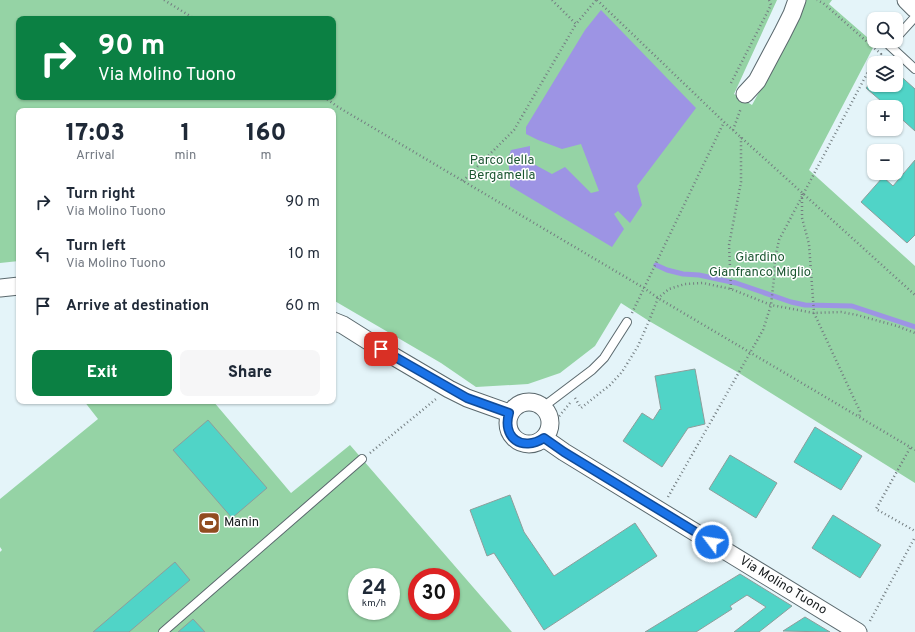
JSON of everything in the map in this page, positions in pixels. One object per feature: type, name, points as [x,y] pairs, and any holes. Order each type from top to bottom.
[{"type":"street","points":[[746,94],[757,81],[785,28],[797,0]]},
{"type":"street","points":[[906,0],[915,9]]},
{"type":"street","points":[[0,288],[16,286]]},
{"type":"street","points":[[336,322],[449,389],[467,398],[509,413]]},
{"type":"street","points":[[525,402],[538,403],[548,413],[550,426],[548,433],[550,436],[532,444],[518,442],[509,433],[507,420],[509,413],[518,404],[525,402]]},
{"type":"street","name":"Via Molino Tuono","points":[[550,436],[564,452],[863,629]]},
{"type":"lane","points":[[903,30],[915,16]]},
{"type":"lane","points":[[892,48],[915,69]]},
{"type":"lane","points":[[543,407],[577,382],[604,358],[627,322]]},
{"type":"lane","points":[[163,632],[362,459]]},
{"type":"path","points":[[164,0],[190,16]]},
{"type":"path","points":[[552,0],[576,24]]},
{"type":"path","points":[[463,181],[514,130],[576,24],[597,0],[724,122],[915,295]]},
{"type":"path","points":[[665,501],[763,330],[771,305],[778,240],[870,66],[881,54],[824,1],[817,0]]},
{"type":"path","points":[[328,100],[644,288],[658,298],[750,353],[915,450]]},
{"type":"path","points":[[627,322],[724,122]]},
{"type":"path","points":[[731,289],[728,245],[741,182],[741,137]]},
{"type":"path","points":[[802,193],[802,218],[809,244],[814,313],[860,410],[859,417]]},
{"type":"path","points":[[550,436],[556,420],[574,398],[581,408],[610,385],[622,372],[638,346],[658,298],[668,290],[685,284],[702,283],[731,289],[771,305],[814,313],[841,312],[857,315],[897,326],[915,333]]},
{"type":"path","points":[[362,459],[449,389]]},
{"type":"path","points":[[910,448],[876,509],[915,530]]},
{"type":"path","points":[[863,629],[915,537]]},
{"type":"green space","name":"Parco della Bergamella","points":[[0,0],[777,0],[734,94],[752,105],[796,25],[806,0],[832,0],[829,4],[867,37],[867,48],[873,48],[869,56],[867,56],[867,59],[809,170],[915,266],[915,483],[739,373],[621,303],[595,346],[560,373],[528,384],[476,387],[441,363],[336,302],[336,108],[16,108],[16,261],[0,263]]},
{"type":"green space","name":"Manin","points":[[86,404],[216,404],[291,493],[350,445],[457,568],[408,568],[408,620],[460,620],[460,572],[512,632],[0,632],[0,552],[2,550],[0,547],[0,499],[98,419]]},
{"type":"shaded area","points":[[601,10],[696,108],[637,186],[642,205],[630,223],[618,211],[614,214],[624,229],[612,247],[510,186],[508,159],[511,150],[530,146],[530,162],[552,174],[565,167],[591,193],[599,191],[581,144],[562,149],[526,134],[526,127],[585,30]]},
{"type":"building","points":[[903,78],[915,89],[915,131],[903,120],[903,100],[880,100],[871,92],[903,92]]},
{"type":"building","points":[[915,160],[915,235],[907,243],[861,202],[880,180],[886,180],[893,186],[898,180],[903,180],[903,174]]},
{"type":"building","points":[[695,369],[705,424],[688,428],[662,467],[623,441],[642,413],[653,420],[660,409],[661,410],[655,376]]},
{"type":"building","points":[[208,420],[267,488],[232,518],[173,450]]},
{"type":"building","points":[[815,427],[862,456],[841,490],[794,462]]},
{"type":"building","points":[[730,455],[777,483],[756,518],[709,489]]},
{"type":"building","points":[[510,495],[524,532],[554,576],[635,523],[657,556],[544,630],[494,553],[487,556],[470,510]]},
{"type":"building","points":[[833,515],[881,545],[860,578],[812,548]]},
{"type":"building","points":[[175,562],[190,580],[129,632],[93,632]]},
{"type":"building","points":[[740,574],[792,606],[759,632],[734,632],[766,607],[747,595],[730,606],[732,609],[696,632],[645,632]]},
{"type":"building","points":[[805,617],[830,632],[783,631]]},
{"type":"building","points":[[193,619],[205,632],[178,632]]},
{"type":"waterway","points":[[656,265],[667,270],[683,274],[699,275],[736,283],[791,302],[805,305],[852,306],[915,327]]},
{"type":"place","name":"Manin","points":[[209,523]]},
{"type":"route","points":[[381,349],[467,398],[509,413],[507,426],[509,433],[518,442],[532,444],[544,438],[564,452],[712,542]]},
{"type":"park label","name":"Giardino Gianfranco Miglio","points":[[760,266]]}]
